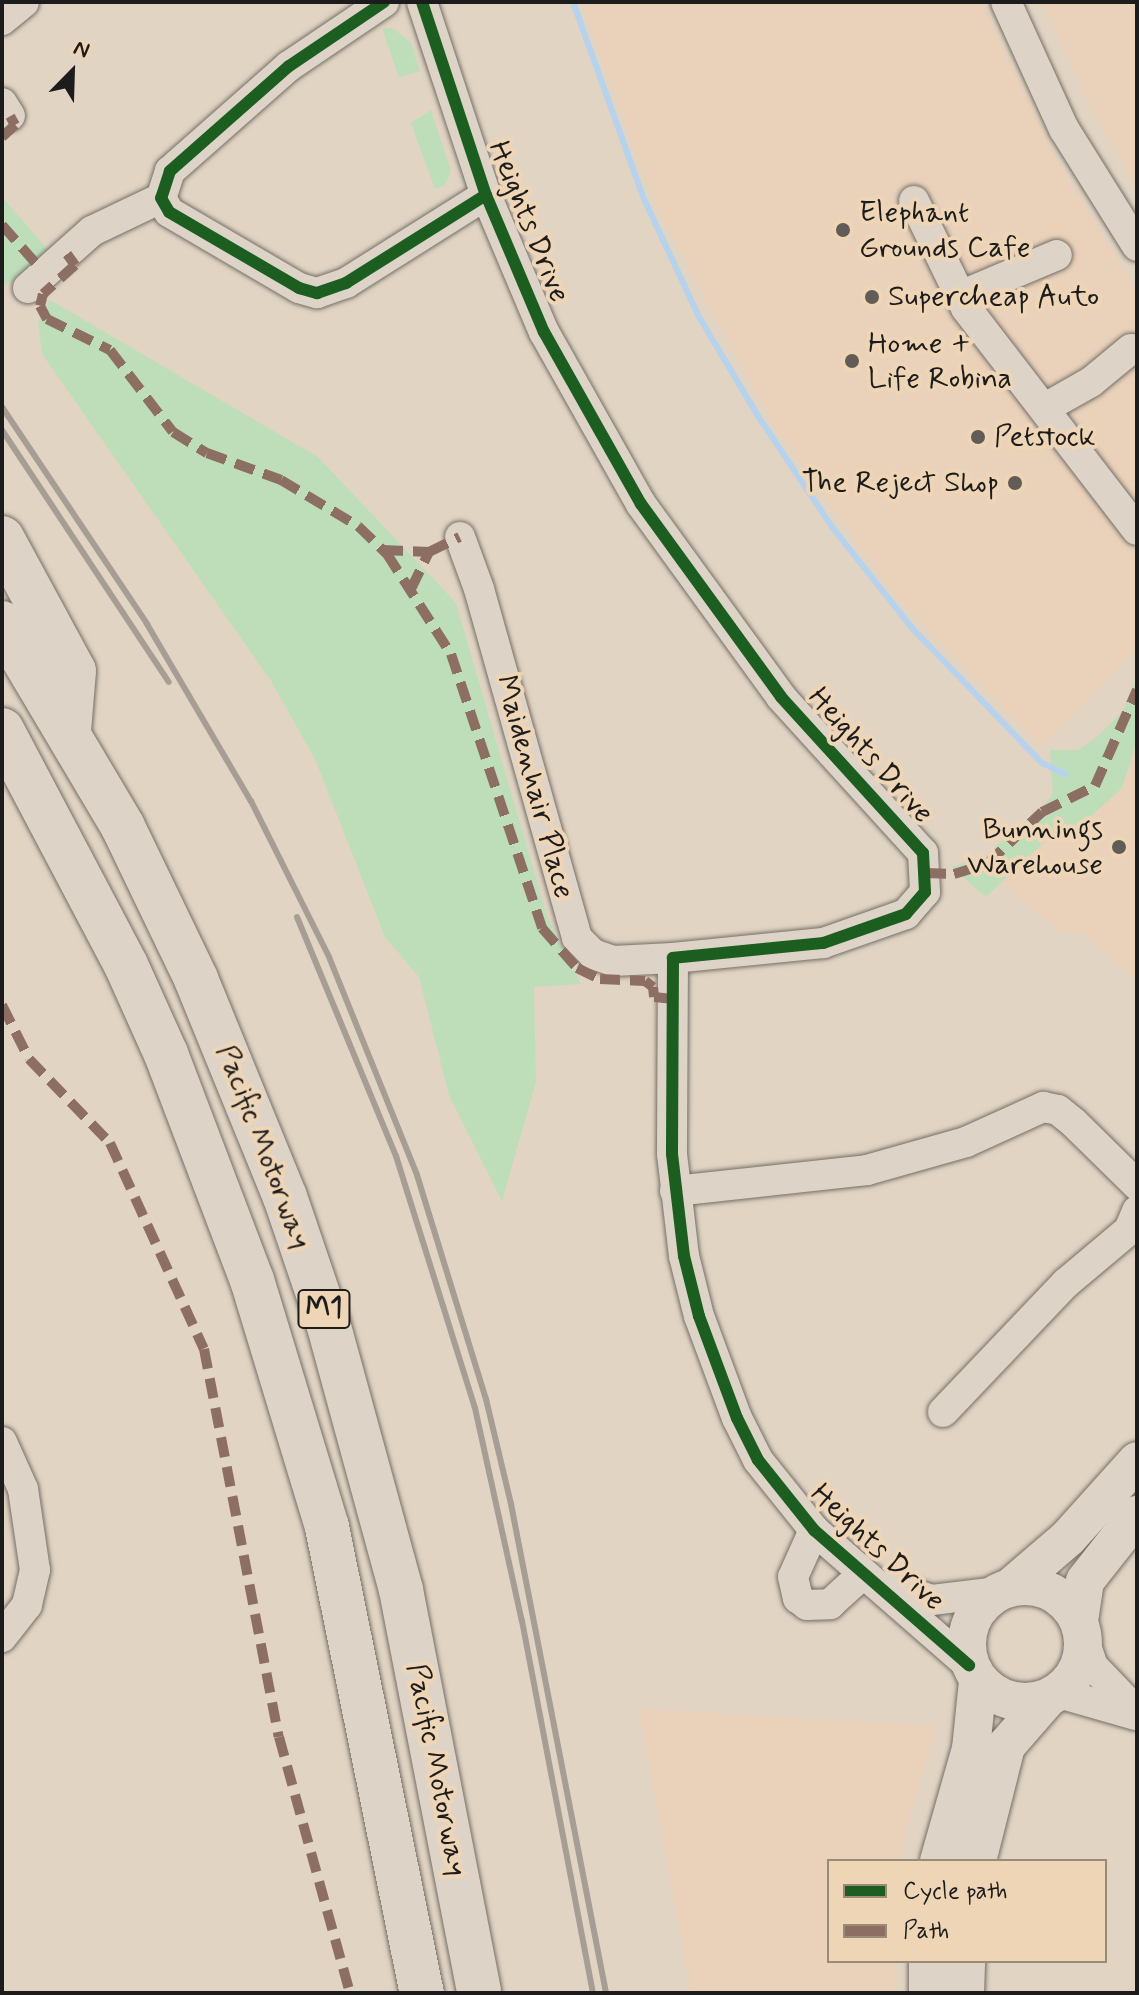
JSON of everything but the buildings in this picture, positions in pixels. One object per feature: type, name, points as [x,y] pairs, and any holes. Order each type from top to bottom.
[{"type":"highway","points":[[2,538],[74,671],[69,731]]},
{"type":"highway","name":"Pacific Motorway","points":[[2,623],[69,731],[123,827],[196,979],[285,1197],[328,1323],[401,1590],[479,1993]]},
{"type":"highway","name":"Pacific Motorway","points":[[2,730],[92,896],[193,1121],[286,1383],[327,1527],[361,1679],[422,1993]]},
{"type":"highway","points":[[2,794],[42,857],[92,896]]},
{"type":"main road","points":[[940,1859],[971,1749],[974,1673],[969,1623],[1068,1538],[1137,1461]]},
{"type":"main road","points":[[978,1859],[1006,1746],[1053,1696],[1082,1658],[1085,1581],[1137,1515]]},
{"type":"main road","points":[[1004,1590],[1051,1592],[1081,1628]]},
{"type":"main road","points":[[974,1673],[1021,1700],[1053,1696]]},
{"type":"main road","points":[[928,1963],[928,1993]]},
{"type":"main road","points":[[965,1993],[966,1963]]},
{"type":"street","points":[[2,20],[24,2]]},
{"type":"street","points":[[28,288],[92,231],[161,198],[170,171],[289,66],[384,2]]},
{"type":"street","name":"Heights Drive","points":[[422,2],[486,195],[544,332],[641,504],[781,697],[923,853],[925,892],[906,914],[823,943],[673,958],[675,1191],[699,1316],[737,1418],[781,1494],[814,1530],[974,1673]]},
{"type":"street","points":[[1006,2],[1064,129],[1137,246]]},
{"type":"street","points":[[161,198],[169,212],[299,288],[317,293],[346,283],[486,195]]},
{"type":"street","points":[[914,201],[960,296],[1137,530]]},
{"type":"street","points":[[960,296],[1057,255]]},
{"type":"street","points":[[1045,408],[1091,382],[1131,349]]},
{"type":"street","name":"Maidenhair Place","points":[[460,537],[479,589],[577,938],[593,954],[613,961],[673,958]]},
{"type":"street","points":[[675,1191],[867,1170],[966,1142],[1019,1113],[1043,1107],[1058,1110],[1073,1122],[1137,1185]]},
{"type":"street","points":[[943,1412],[1066,1283],[1129,1230],[1137,1211]]},
{"type":"street","points":[[2,1442],[23,1489],[35,1570],[27,1605],[2,1637]]},
{"type":"street","points":[[814,1530],[793,1577],[798,1598],[807,1605],[830,1604],[863,1574]]},
{"type":"street","name":"Heights Drive","points":[[863,1574],[932,1600],[1004,1590]]},
{"type":"street","points":[[1081,1628],[1093,1666],[1137,1714]]},
{"type":"street","points":[[1053,1696],[1137,1714]]},
{"type":"shaded area","points":[[581,2],[981,2],[1059,163],[1137,291],[1137,650],[1041,747],[893,594],[772,423],[653,200]]},
{"type":"shaded area","points":[[1042,2],[1137,2],[1137,189],[1091,109]]},
{"type":"shaded area","points":[[1137,740],[1137,981],[1080,932],[1054,933],[1054,926],[1000,882],[1057,829],[1065,839],[1131,769]]},
{"type":"shaded area","points":[[639,1709],[936,1726],[899,1859],[827,1859],[827,1963],[896,1963],[897,1993],[691,1993]]},
{"type":"green space","points":[[382,28],[392,28],[411,42],[420,71],[399,78]]},
{"type":"green space","points":[[431,110],[451,171],[445,185],[435,189],[411,123]]},
{"type":"green space","points":[[2,197],[48,250],[19,279],[2,285]]},
{"type":"green space","points":[[50,300],[318,457],[456,603],[547,916],[581,984],[534,987],[536,1082],[502,1201],[449,1095],[419,977],[385,937],[315,759],[271,681],[42,354],[38,322]]},
{"type":"green space","points":[[1137,680],[1137,740],[1122,788],[1066,839],[1057,830],[986,897],[951,867],[984,857],[1046,803],[1053,793],[1050,750],[1078,750],[1097,737],[1123,711]]},
{"type":"waterway","points":[[573,2],[644,199],[698,315],[758,416],[832,527],[912,628],[1042,763],[1066,774]]},
{"type":"railway","points":[[2,407],[147,624],[251,801],[329,957],[417,1175],[486,1399],[511,1504],[606,1993]]},
{"type":"railway","points":[[2,430],[169,682]]},
{"type":"railway","points":[[297,917],[396,1156],[475,1408],[522,1621],[593,1993]]},
{"type":"marked path","points":[[2,137],[15,125],[10,116]]},
{"type":"marked path","points":[[2,225],[40,268]]},
{"type":"marked path","points":[[67,254],[75,265],[43,294],[40,306],[47,319],[110,350],[173,432],[207,453],[281,480],[358,526],[387,554],[451,654],[542,928],[577,968],[600,979],[645,981],[653,987],[654,997],[672,999]]},
{"type":"marked path","points":[[411,589],[429,552],[460,537]]},
{"type":"marked path","points":[[383,550],[429,552]]},
{"type":"marked path","points":[[926,873],[954,874],[987,864],[1042,812],[1095,786],[1137,690]]},
{"type":"marked path","points":[[2,1005],[29,1059],[110,1143],[204,1349],[279,1737],[350,1993]]},
{"type":"cycle path","points":[[384,2],[289,66],[170,171],[161,198],[169,212],[299,288],[317,293],[346,283],[486,195]]},
{"type":"cycle path","points":[[422,2],[486,195],[544,332],[641,504],[781,697],[923,853],[925,892],[906,914],[823,943],[673,958],[672,1154],[684,1256],[699,1316],[737,1418],[758,1460],[814,1530],[969,1665]]},
{"type":"place","name":"Elephant Grounds Cafe","points":[[843,230]]},
{"type":"place","name":"Supercheap Auto","points":[[872,297]]},
{"type":"place","name":"Home + Life Robina","points":[[852,361]]},
{"type":"place","name":"Petstock","points":[[978,437]]},
{"type":"place","name":"The Reject Shop","points":[[1015,483]]},
{"type":"place","name":"Bunnings Warehouse","points":[[1119,847]]}]
